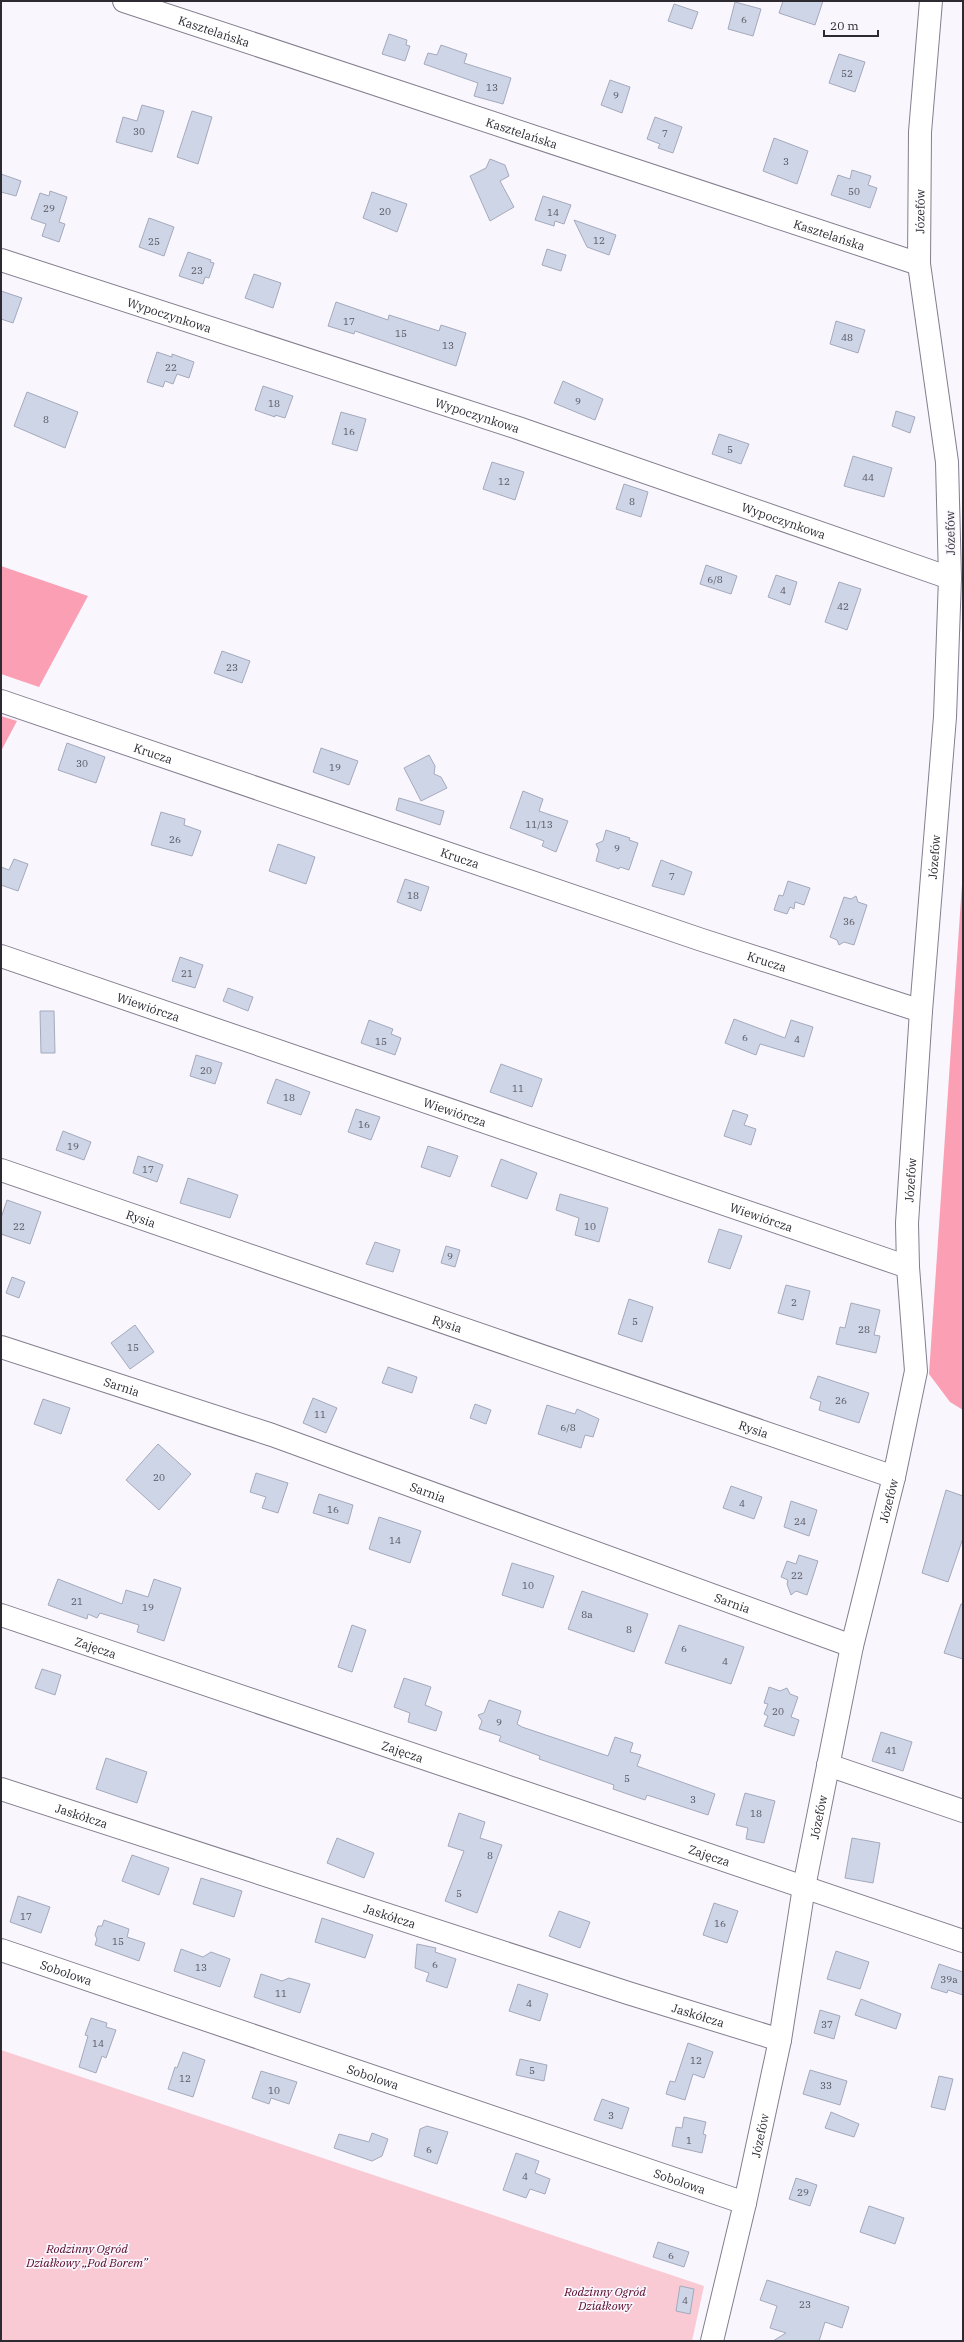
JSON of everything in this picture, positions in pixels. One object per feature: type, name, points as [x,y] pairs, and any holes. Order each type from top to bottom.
[{"type":"street","name":"Kasztelańska","points":[[124,1],[919,264]]},
{"type":"street","name":"Józefów","points":[[712,2341],[745,2203],[780,2040],[804,1887],[852,1646],[894,1477],[916,1370],[908,1267],[907,1223],[921,1011],[945,717],[950,578],[947,462],[919,264],[920,132],[930,1]]},
{"type":"street","name":"Wypoczynkowa","points":[[1,260],[518,428],[950,578]]},
{"type":"street","name":"Krucza","points":[[1,701],[692,936],[921,1011]]},
{"type":"street","name":"Wiewiórcza","points":[[1,956],[908,1267]]},
{"type":"street","name":"Rysia","points":[[1,1170],[894,1477]]},
{"type":"street","name":"Sarnia","points":[[1,1347],[272,1436],[852,1646]]},
{"type":"street","name":"Zajęcza","points":[[1,1615],[963,1941]]},
{"type":"street","points":[[828,1765],[963,1811]]},
{"type":"street","name":"Jaskółcza","points":[[1,1789],[628,1993],[780,2040]]},
{"type":"street","name":"Sobolowa","points":[[1,1950],[745,2203]]},
{"type":"green space","points":[[1,2050],[704,2286],[692,2341],[1,2341]]},
{"type":"shaded area","points":[[1,566],[88,596],[39,687],[1,674]]},
{"type":"shaded area","points":[[1,716],[17,721],[1,751]]},
{"type":"shaded area","points":[[963,869],[963,1410],[950,1402],[929,1374]]},
{"type":"building","points":[[783,1],[823,1],[815,25],[779,13]]},
{"type":"building","points":[[735,2],[761,9],[753,36],[728,29]]},
{"type":"building","points":[[674,4],[698,12],[692,29],[668,21]]},
{"type":"building","points":[[389,34],[407,40],[406,45],[410,46],[405,61],[382,54]]},
{"type":"building","points":[[441,45],[467,54],[464,63],[511,78],[503,104],[474,96],[478,83],[424,64],[428,53],[437,55]]},
{"type":"building","points":[[839,54],[865,62],[855,92],[829,83]]},
{"type":"building","points":[[610,80],[630,87],[622,113],[601,105]]},
{"type":"building","points":[[142,105],[164,111],[152,152],[116,142],[123,117],[137,121]]},
{"type":"building","points":[[192,111],[212,117],[198,164],[177,157]]},
{"type":"building","points":[[655,117],[682,127],[673,153],[658,148],[660,144],[647,139]]},
{"type":"building","points":[[774,138],[808,151],[797,184],[763,171]]},
{"type":"building","points":[[490,159],[505,165],[509,176],[500,181],[514,207],[490,221],[470,176],[486,168]]},
{"type":"building","points":[[852,170],[871,176],[868,185],[877,188],[870,208],[831,195],[838,175],[850,179]]},
{"type":"building","points":[[1,174],[21,181],[16,196],[1,192]]},
{"type":"building","points":[[50,191],[67,197],[59,222],[65,224],[59,242],[42,236],[46,224],[31,219],[40,193],[49,196]]},
{"type":"building","points":[[372,192],[407,204],[397,232],[363,218]]},
{"type":"building","points":[[543,196],[571,205],[564,224],[555,221],[554,226],[535,220]]},
{"type":"building","points":[[149,218],[174,227],[164,256],[139,247]]},
{"type":"building","points":[[574,220],[616,235],[609,255],[587,247]]},
{"type":"building","points":[[547,249],[566,255],[561,271],[542,265]]},
{"type":"building","points":[[188,252],[211,260],[210,262],[214,263],[209,278],[205,277],[203,284],[179,276]]},
{"type":"building","points":[[254,274],[281,283],[273,308],[245,298]]},
{"type":"building","points":[[1,291],[22,298],[13,323],[1,319]]},
{"type":"building","points":[[336,302],[388,320],[389,315],[439,331],[441,325],[466,333],[456,366],[355,331],[354,334],[328,326]]},
{"type":"building","points":[[836,321],[865,330],[858,353],[830,344]]},
{"type":"building","points":[[157,352],[172,357],[172,354],[194,362],[189,378],[177,374],[173,384],[165,381],[163,387],[147,382]]},
{"type":"building","points":[[563,381],[603,399],[595,420],[554,403]]},
{"type":"building","points":[[263,386],[293,396],[285,418],[275,415],[275,417],[255,410]]},
{"type":"building","points":[[27,392],[78,412],[65,448],[14,426]]},
{"type":"building","points":[[896,411],[915,417],[910,433],[892,426]]},
{"type":"building","points":[[341,412],[366,419],[357,451],[332,444]]},
{"type":"building","points":[[719,434],[749,444],[741,464],[712,454]]},
{"type":"building","points":[[853,456],[892,468],[884,497],[844,486]]},
{"type":"building","points":[[492,462],[524,472],[515,500],[483,489]]},
{"type":"building","points":[[624,484],[648,492],[641,517],[616,509]]},
{"type":"building","points":[[706,565],[737,576],[731,594],[700,584]]},
{"type":"building","points":[[776,575],[797,582],[790,605],[768,597]]},
{"type":"building","points":[[839,582],[861,589],[847,630],[825,622]]},
{"type":"building","points":[[222,651],[250,661],[242,683],[214,673]]},
{"type":"building","points":[[67,743],[105,757],[96,783],[58,770]]},
{"type":"building","points":[[321,748],[358,761],[349,785],[313,772]]},
{"type":"building","points":[[429,755],[435,766],[434,774],[441,777],[447,788],[421,801],[404,768]]},
{"type":"building","points":[[523,791],[543,799],[539,811],[568,821],[556,852],[542,846],[544,841],[510,828]]},
{"type":"building","points":[[399,798],[444,811],[440,825],[396,810]]},
{"type":"building","points":[[161,812],[185,819],[184,825],[201,831],[192,856],[151,845]]},
{"type":"building","points":[[606,830],[630,838],[629,840],[638,843],[629,870],[620,867],[619,869],[596,861],[599,850],[596,844],[603,841]]},
{"type":"building","points":[[278,844],[315,857],[306,884],[269,871]]},
{"type":"building","points":[[14,859],[28,864],[18,891],[1,885],[1,867],[9,870]]},
{"type":"building","points":[[661,860],[692,872],[684,895],[652,886]]},
{"type":"building","points":[[405,879],[429,887],[421,911],[397,902]]},
{"type":"building","points":[[788,881],[810,888],[804,905],[795,902],[794,909],[790,907],[787,914],[774,910],[779,895],[783,896]]},
{"type":"building","points":[[856,896],[858,902],[867,905],[854,945],[844,942],[839,945],[837,940],[830,937],[844,897],[851,899]]},
{"type":"building","points":[[180,957],[203,965],[195,988],[172,981]]},
{"type":"building","points":[[228,988],[253,997],[248,1011],[223,1001]]},
{"type":"building","points":[[40,1011],[54,1011],[55,1053],[41,1053]]},
{"type":"building","points":[[734,1019],[785,1038],[791,1020],[813,1027],[804,1057],[760,1044],[756,1055],[725,1043]]},
{"type":"building","points":[[369,1020],[393,1029],[391,1034],[401,1038],[395,1055],[361,1043]]},
{"type":"building","points":[[196,1055],[222,1063],[215,1084],[190,1076]]},
{"type":"building","points":[[501,1064],[542,1079],[532,1107],[490,1092]]},
{"type":"building","points":[[276,1079],[310,1092],[301,1115],[267,1103]]},
{"type":"building","points":[[356,1109],[380,1117],[371,1140],[348,1132]]},
{"type":"building","points":[[733,1110],[748,1115],[744,1125],[756,1129],[751,1145],[724,1136]]},
{"type":"building","points":[[63,1131],[91,1142],[84,1160],[56,1150]]},
{"type":"building","points":[[428,1146],[458,1156],[450,1177],[421,1167]]},
{"type":"building","points":[[138,1156],[163,1165],[157,1182],[133,1173]]},
{"type":"building","points":[[501,1159],[537,1173],[527,1199],[491,1186]]},
{"type":"building","points":[[188,1178],[238,1195],[230,1218],[180,1203]]},
{"type":"building","points":[[560,1194],[608,1208],[599,1242],[575,1235],[579,1218],[556,1210]]},
{"type":"building","points":[[7,1200],[41,1212],[30,1244],[1,1234],[1,1218]]},
{"type":"building","points":[[719,1229],[742,1236],[730,1269],[708,1262]]},
{"type":"building","points":[[375,1242],[400,1250],[393,1272],[366,1264]]},
{"type":"building","points":[[446,1246],[460,1250],[455,1267],[441,1263]]},
{"type":"building","points":[[12,1277],[25,1282],[19,1298],[6,1293]]},
{"type":"building","points":[[786,1285],[810,1291],[803,1320],[778,1313]]},
{"type":"building","points":[[629,1299],[653,1307],[642,1342],[618,1334]]},
{"type":"building","points":[[851,1303],[880,1310],[874,1335],[880,1336],[876,1353],[836,1344],[840,1327],[845,1328]]},
{"type":"building","points":[[135,1325],[154,1352],[130,1369],[111,1343]]},
{"type":"building","points":[[388,1367],[417,1377],[412,1393],[382,1383]]},
{"type":"building","points":[[818,1376],[869,1393],[859,1423],[819,1410],[821,1402],[810,1398]]},
{"type":"building","points":[[313,1398],[337,1408],[326,1433],[303,1423]]},
{"type":"building","points":[[43,1399],[70,1408],[61,1434],[34,1424]]},
{"type":"building","points":[[475,1404],[491,1410],[486,1424],[470,1418]]},
{"type":"building","points":[[547,1405],[575,1414],[577,1409],[599,1419],[593,1437],[585,1435],[581,1448],[538,1434]]},
{"type":"building","points":[[158,1444],[191,1474],[159,1510],[126,1480]]},
{"type":"building","points":[[256,1473],[288,1483],[278,1513],[262,1508],[266,1497],[250,1492]]},
{"type":"building","points":[[731,1486],[762,1497],[754,1519],[723,1508]]},
{"type":"building","points":[[946,1490],[963,1496],[963,1538],[948,1582],[922,1573]]},
{"type":"building","points":[[319,1494],[353,1505],[348,1524],[313,1513]]},
{"type":"building","points":[[791,1501],[817,1510],[809,1536],[784,1527]]},
{"type":"building","points":[[379,1517],[421,1531],[410,1563],[369,1549]]},
{"type":"building","points":[[799,1555],[818,1561],[807,1595],[796,1591],[791,1595],[787,1584],[788,1580],[781,1577],[787,1561],[796,1564]]},
{"type":"building","points":[[512,1563],[554,1576],[543,1608],[502,1595]]},
{"type":"building","points":[[58,1579],[122,1604],[126,1590],[148,1597],[154,1579],[181,1588],[164,1641],[137,1632],[139,1625],[100,1613],[97,1618],[88,1614],[87,1619],[48,1605]]},
{"type":"building","points":[[582,1591],[648,1614],[634,1652],[568,1629]]},
{"type":"building","points":[[961,1604],[963,1604],[963,1659],[944,1653]]},
{"type":"building","points":[[352,1625],[366,1630],[352,1672],[338,1667]]},
{"type":"building","points":[[679,1625],[744,1647],[731,1684],[665,1663]]},
{"type":"building","points":[[42,1669],[61,1675],[55,1695],[35,1688]]},
{"type":"building","points":[[404,1678],[431,1687],[425,1705],[442,1712],[436,1731],[408,1722],[410,1713],[394,1707]]},
{"type":"building","points":[[769,1687],[780,1691],[787,1688],[790,1694],[798,1697],[791,1717],[799,1720],[794,1736],[764,1726],[768,1716],[764,1714],[768,1704],[764,1703]]},
{"type":"building","points":[[489,1700],[521,1711],[517,1724],[522,1727],[608,1756],[615,1737],[633,1743],[630,1752],[641,1755],[637,1766],[715,1794],[708,1815],[647,1795],[645,1800],[613,1789],[614,1785],[539,1759],[540,1756],[499,1741],[501,1736],[479,1729],[482,1721],[478,1715],[484,1713]]},
{"type":"building","points":[[881,1732],[912,1742],[903,1771],[872,1761]]},
{"type":"building","points":[[106,1758],[147,1772],[137,1803],[96,1789]]},
{"type":"building","points":[[745,1793],[775,1801],[764,1843],[746,1839],[748,1828],[736,1825]]},
{"type":"building","points":[[459,1813],[485,1822],[480,1838],[502,1845],[477,1913],[445,1901],[464,1851],[448,1846]]},
{"type":"building","points":[[337,1838],[374,1853],[364,1878],[327,1863]]},
{"type":"building","points":[[852,1838],[880,1843],[873,1883],[845,1878]]},
{"type":"building","points":[[132,1855],[169,1868],[159,1895],[122,1881]]},
{"type":"building","points":[[201,1878],[242,1891],[234,1917],[193,1904]]},
{"type":"building","points":[[18,1896],[50,1907],[41,1933],[10,1922]]},
{"type":"building","points":[[714,1903],[738,1911],[727,1943],[703,1935]]},
{"type":"building","points":[[559,1911],[590,1922],[580,1948],[549,1936]]},
{"type":"building","points":[[322,1918],[373,1935],[365,1958],[315,1942]]},
{"type":"building","points":[[104,1920],[129,1929],[127,1937],[145,1943],[139,1961],[95,1945],[97,1939],[95,1935],[98,1926],[102,1926]]},
{"type":"building","points":[[417,1944],[436,1948],[435,1952],[456,1959],[447,1988],[426,1981],[429,1973],[415,1968]]},
{"type":"building","points":[[181,1949],[203,1957],[211,1952],[230,1959],[220,1987],[174,1971]]},
{"type":"building","points":[[836,1951],[869,1962],[860,1989],[827,1979]]},
{"type":"building","points":[[939,1964],[963,1972],[963,1995],[948,1990],[947,1993],[931,1988]]},
{"type":"building","points":[[261,1974],[282,1981],[289,1978],[310,1984],[300,2013],[254,1997]]},
{"type":"building","points":[[518,1984],[548,1994],[540,2021],[509,2011]]},
{"type":"building","points":[[861,1999],[901,2014],[896,2029],[855,2015]]},
{"type":"building","points":[[820,2010],[840,2016],[834,2039],[814,2033]]},
{"type":"building","points":[[91,2018],[107,2023],[106,2027],[116,2030],[106,2058],[102,2056],[96,2073],[79,2067],[88,2036],[85,2035]]},
{"type":"building","points":[[688,2043],[713,2052],[704,2078],[693,2074],[685,2100],[666,2094],[670,2081],[675,2082]]},
{"type":"building","points":[[183,2052],[205,2060],[193,2097],[168,2089],[175,2067],[177,2068]]},
{"type":"building","points":[[520,2059],[547,2065],[544,2081],[516,2075]]},
{"type":"building","points":[[810,2070],[847,2081],[840,2105],[803,2094]]},
{"type":"building","points":[[261,2071],[297,2082],[289,2104],[271,2098],[269,2104],[252,2098]]},
{"type":"building","points":[[939,2076],[953,2079],[945,2110],[931,2107]]},
{"type":"building","points":[[602,2099],[629,2108],[622,2129],[594,2120]]},
{"type":"building","points":[[831,2112],[859,2124],[854,2137],[825,2128]]},
{"type":"building","points":[[684,2117],[706,2122],[703,2134],[706,2135],[702,2153],[672,2146],[676,2127],[682,2128]]},
{"type":"building","points":[[427,2126],[448,2132],[437,2164],[414,2156],[420,2129]]},
{"type":"building","points":[[372,2133],[388,2139],[382,2156],[372,2161],[334,2148],[339,2134],[369,2142]]},
{"type":"building","points":[[516,2153],[539,2161],[535,2173],[550,2179],[545,2194],[530,2189],[526,2198],[503,2190]]},
{"type":"building","points":[[796,2178],[817,2185],[810,2206],[789,2199]]},
{"type":"building","points":[[869,2206],[904,2218],[895,2244],[860,2232]]},
{"type":"building","points":[[658,2242],[689,2252],[684,2267],[653,2257]]},
{"type":"building","points":[[767,2280],[849,2307],[842,2328],[825,2322],[819,2341],[773,2341],[786,2333],[770,2328],[777,2306],[760,2300]]},
{"type":"building","points":[[680,2286],[694,2289],[690,2314],[676,2311]]},
{"type":"park label","name":"Rodzinny Ogród Działkowy „Pod Borem”","points":[[87,2255]]},
{"type":"park label","name":"Rodzinny Ogród Działkowy","points":[[605,2298]]}]
